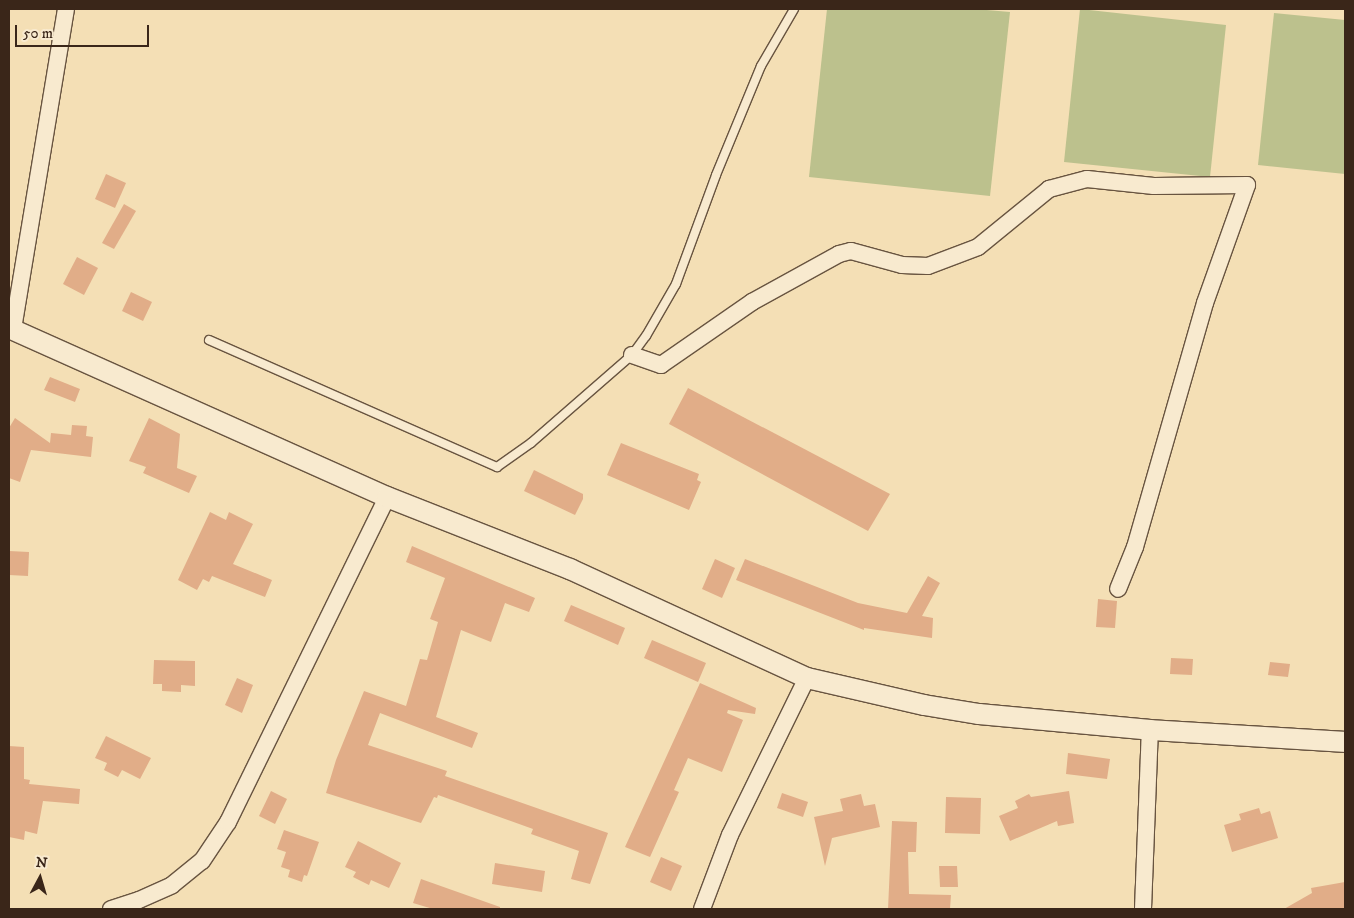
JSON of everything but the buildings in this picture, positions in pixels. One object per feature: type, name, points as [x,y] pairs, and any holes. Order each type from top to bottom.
[{"type":"street","points":[[66,9],[11,328],[387,498],[570,569],[807,678],[924,705],[979,714],[1150,730],[1345,742]]},
{"type":"street","points":[[632,355],[661,365],[752,302],[839,254],[851,251],[902,265],[928,266],[978,247],[1049,189],[1086,179],[1154,186],[1248,185],[1205,303],[1135,547],[1118,589]]},
{"type":"street","points":[[111,909],[172,885],[202,861],[228,822],[387,498]]},
{"type":"street","points":[[702,909],[730,835],[807,678]]},
{"type":"street","points":[[1143,909],[1150,730]]},
{"type":"lane","points":[[209,340],[497,467],[531,443],[632,355],[676,284],[716,175],[761,66],[794,9]]},
{"type":"green space","points":[[827,9],[975,9],[1010,12],[990,196],[809,177]]},
{"type":"green space","points":[[1080,9],[1226,25],[1210,177],[1064,162]]},
{"type":"green space","points":[[1274,13],[1345,20],[1345,174],[1258,165]]}]
